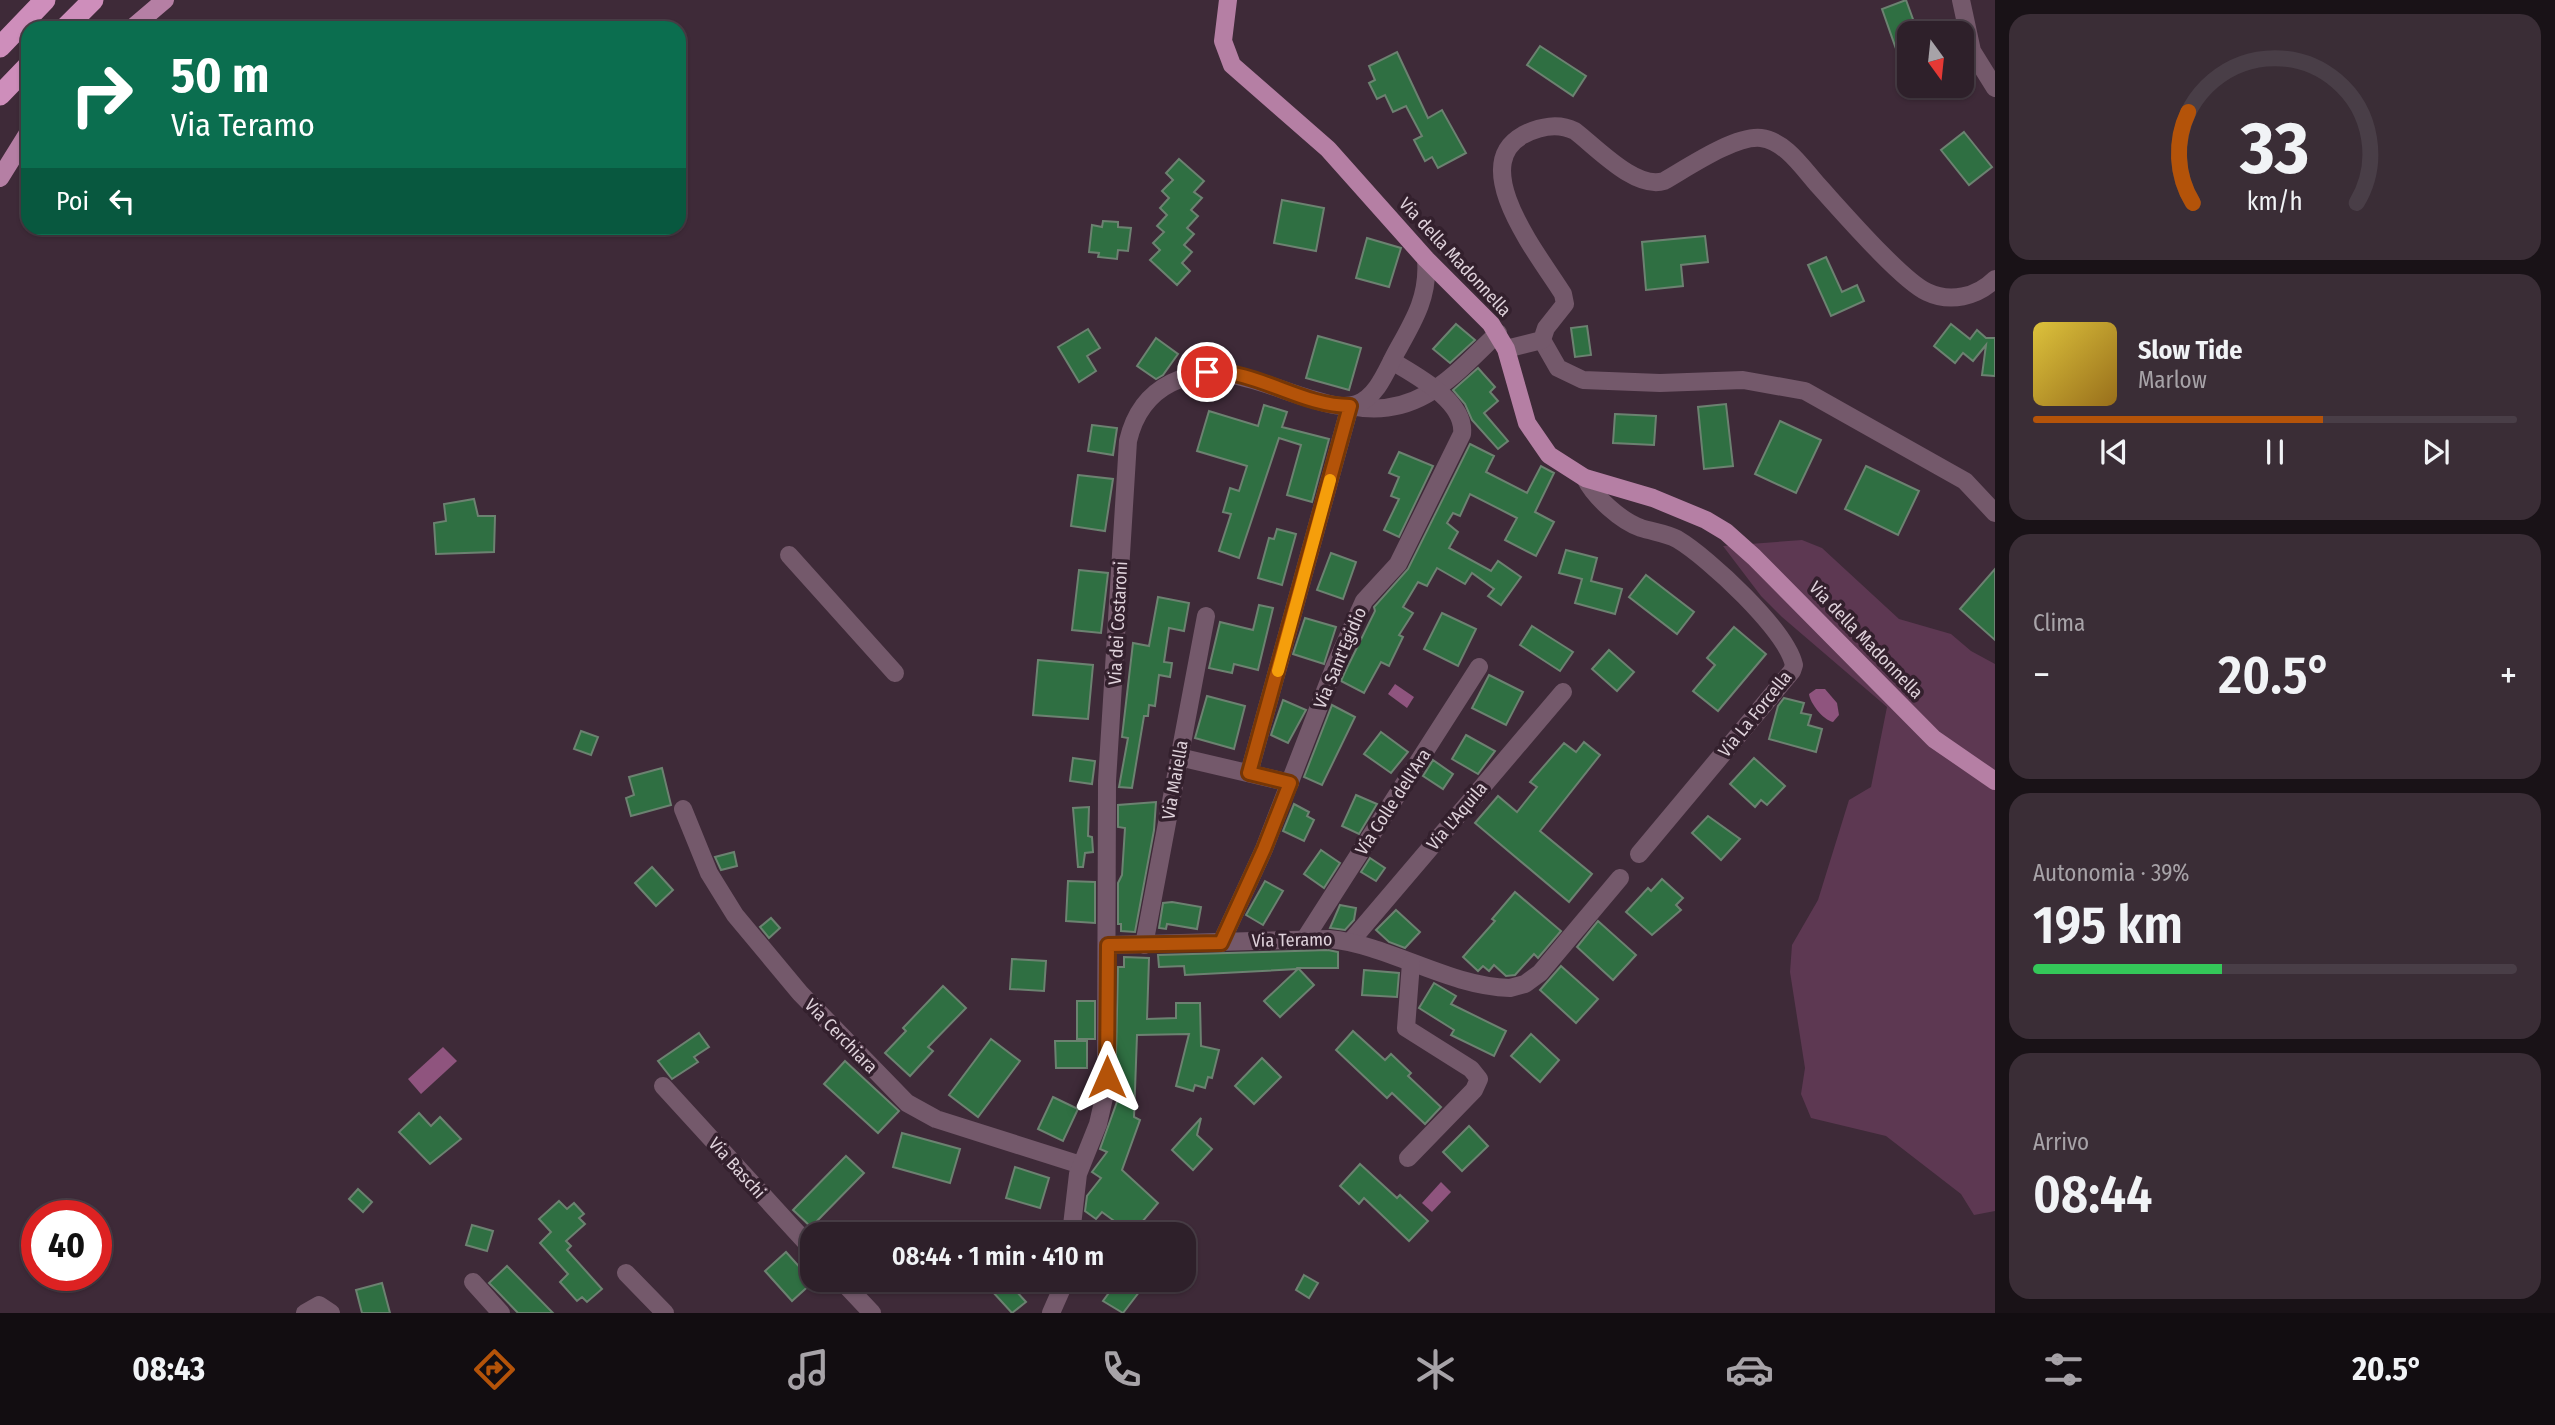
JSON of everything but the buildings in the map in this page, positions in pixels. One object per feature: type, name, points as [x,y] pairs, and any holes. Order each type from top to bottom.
[{"type":"highway","points":[[25,21],[45,0]]},
{"type":"highway","points":[[72,21],[93,0]]},
{"type":"highway","points":[[0,47],[21,25]]},
{"type":"highway","points":[[0,95],[21,73]]},
{"type":"main road","points":[[140,21],[164,0]]},
{"type":"main road","name":"Via della Madonnella","points":[[1228,0],[1223,41],[1232,65],[1328,149],[1426,259],[1483,314],[1502,341],[1527,423],[1549,455],[1585,478],[1670,504],[1726,532],[1754,556],[1934,739],[1995,781]]},
{"type":"main road","points":[[0,178],[21,144]]},
{"type":"street","points":[[1961,0],[1972,51],[1995,88]]},
{"type":"street","points":[[1995,279],[1984,289],[1960,298],[1940,297],[1921,289],[1836,206],[1796,160],[1772,141],[1756,138],[1744,140],[1664,181],[1651,183],[1632,175],[1576,131],[1566,127],[1546,127],[1522,135],[1510,145],[1501,163],[1501,176],[1508,202],[1564,298],[1563,310],[1546,328],[1542,340],[1558,368],[1583,380],[1660,383],[1742,380],[1805,391],[1965,481],[1995,513]]},
{"type":"street","points":[[1249,773],[1350,406],[1374,391],[1392,361],[1422,302],[1426,286],[1426,259]]},
{"type":"street","points":[[1350,406],[1383,409],[1438,390],[1502,341],[1542,340]]},
{"type":"street","points":[[1392,361],[1438,390]]},
{"type":"street","name":"Via dei Costaroni","points":[[1072,1222],[1074,1192],[1081,1165],[1098,1124],[1106,1089],[1108,763],[1128,441],[1133,424],[1147,401],[1164,387],[1182,377],[1207,372],[1234,374],[1326,404],[1350,406]]},
{"type":"street","name":"Via Sant'Egidio","points":[[1221,943],[1264,849],[1364,601],[1398,564],[1460,440],[1461,422],[1438,390]]},
{"type":"street","name":"Via La Forcella","points":[[1585,478],[1593,491],[1629,522],[1678,540],[1724,574],[1755,607],[1794,665],[1639,854]]},
{"type":"street","points":[[789,555],[895,673]]},
{"type":"street","name":"Via Maiella","points":[[1144,945],[1206,616]]},
{"type":"street","name":"Via Colle dell'Ara","points":[[1306,937],[1479,667]]},
{"type":"street","name":"Via L'Aquila","points":[[1351,941],[1563,692]]},
{"type":"street","points":[[1179,757],[1290,783]]},
{"type":"street","name":"Via Cerchiara","points":[[683,809],[709,873],[735,915],[800,993],[907,1103],[936,1119],[1081,1165]]},
{"type":"street","points":[[1351,941],[1411,963],[1499,987],[1525,984],[1540,973],[1620,877]]},
{"type":"street","name":"Via Teramo","points":[[1108,945],[1221,943],[1306,937],[1351,941]]},
{"type":"street","points":[[1408,1157],[1474,1090],[1479,1079],[1471,1069],[1406,1028],[1411,963]]},
{"type":"street","name":"Via Baschi","points":[[663,1086],[800,1236]]},
{"type":"street","points":[[626,1273],[665,1313]]},
{"type":"street","points":[[473,1282],[501,1313]]},
{"type":"street","points":[[852,1292],[872,1313]]},
{"type":"street","points":[[1051,1313],[1060,1292]]},
{"type":"street","points":[[305,1313],[319,1306],[331,1313]]},
{"type":"shaded area","points":[[1802,540],[1822,548],[1899,619],[1951,634],[1971,651],[1995,664],[1995,1211],[1974,1215],[1961,1194],[1886,1136],[1811,1118],[1801,1094],[1805,1068],[1790,972],[1792,945],[1818,900],[1849,800],[1871,787],[1887,707],[1782,617],[1761,596],[1723,546]]},
{"type":"shaded area","points":[[1395,684],[1414,697],[1407,708],[1388,694]]},
{"type":"shaded area","points":[[1816,689],[1825,689],[1837,703],[1839,715],[1833,722],[1821,715],[1812,702],[1809,694]]},
{"type":"shaded area","points":[[443,1047],[457,1061],[421,1094],[408,1079]]},
{"type":"shaded area","points":[[1441,1182],[1451,1192],[1432,1212],[1422,1203]]},
{"type":"slow traffic","points":[[1278,671],[1330,480]]},
{"type":"route","points":[[1107,1077],[1108,945],[1221,943],[1264,849],[1290,783],[1249,773],[1350,406],[1326,404],[1234,374],[1207,372]]}]
